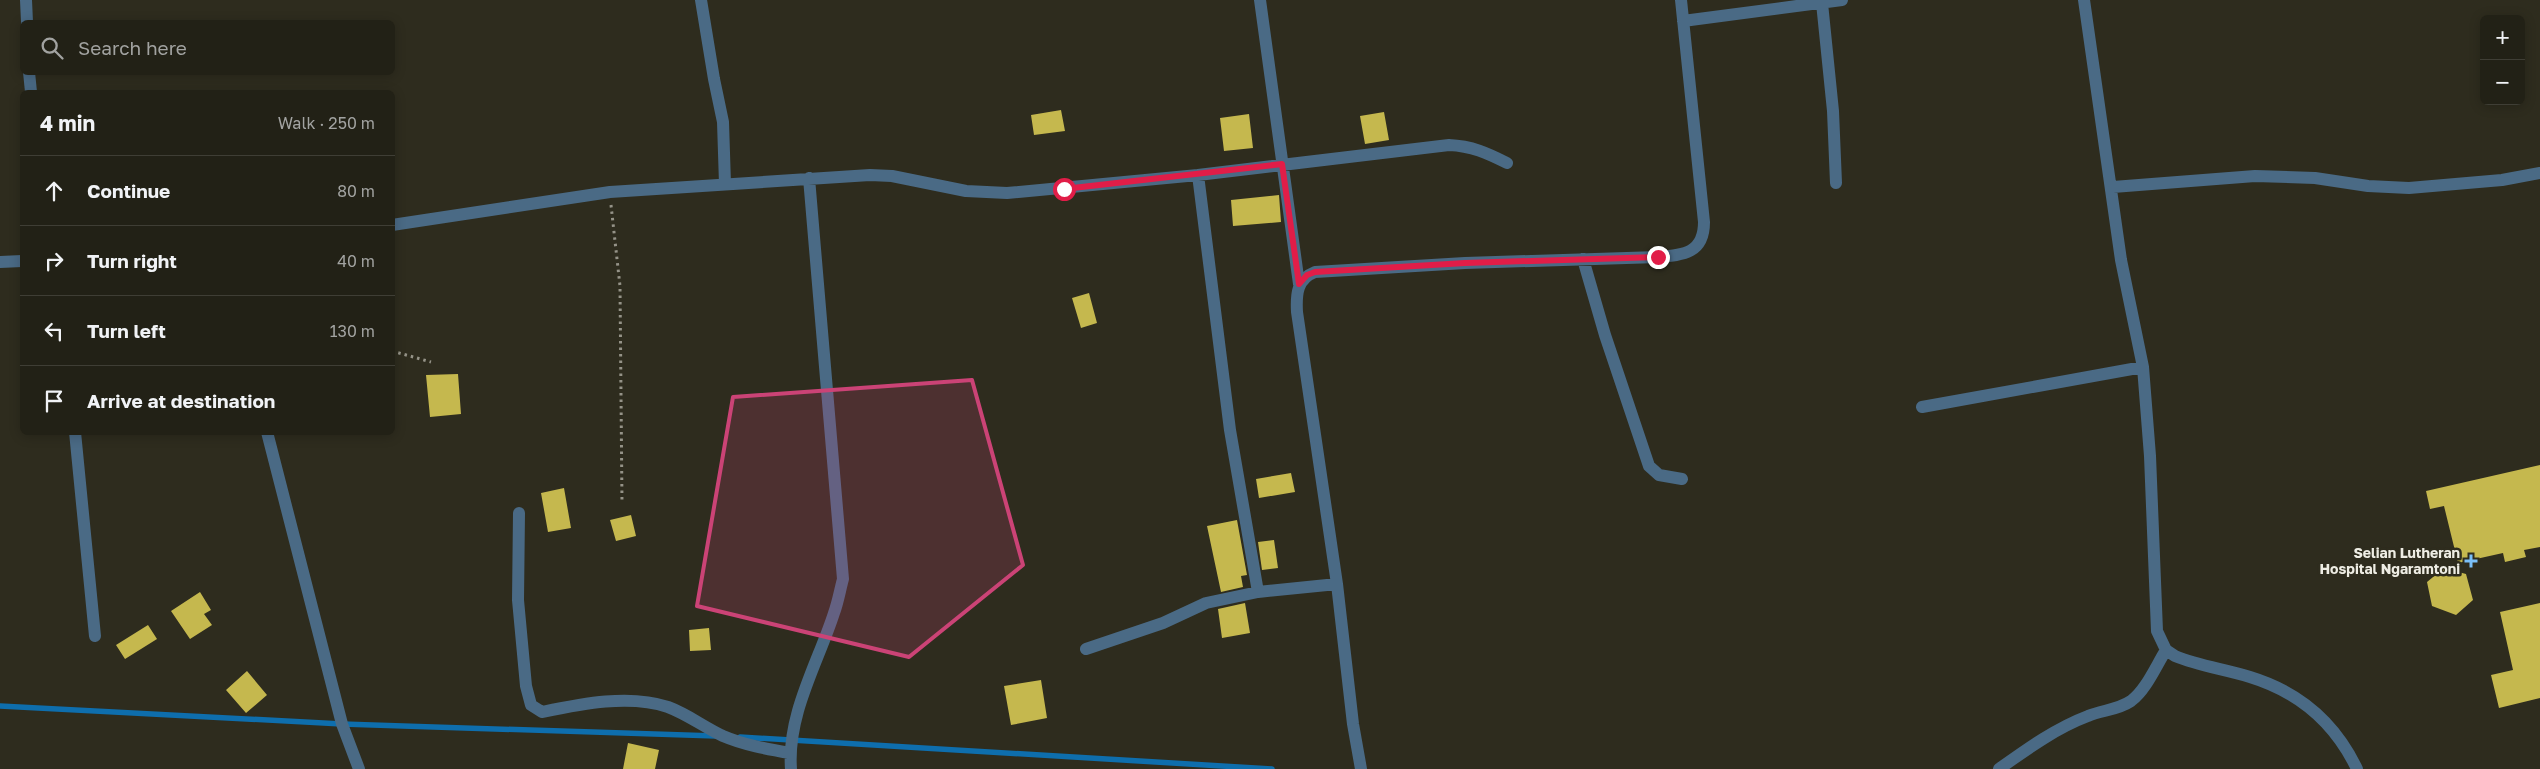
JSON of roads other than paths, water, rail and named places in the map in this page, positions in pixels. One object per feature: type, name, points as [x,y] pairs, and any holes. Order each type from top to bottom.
[{"type":"street","points":[[26,0],[27,20]]},
{"type":"street","points":[[701,0],[723,122],[725,184]]},
{"type":"street","points":[[1260,0],[1299,284],[1296,299],[1297,312],[1337,584],[1353,724],[1361,769]]},
{"type":"street","points":[[1299,284],[1307,275],[1315,272],[1682,255],[1692,250],[1700,241],[1704,231],[1702,194],[1681,0]]},
{"type":"street","points":[[1683,21],[1842,0]]},
{"type":"street","points":[[2084,0],[2121,260],[2143,368],[2150,456],[2157,631],[2166,650],[2187,661],[2250,677],[2281,689],[2311,708],[2336,732],[2357,769]]},
{"type":"street","points":[[1822,3],[1833,111],[1836,183]]},
{"type":"street","points":[[29,75],[31,90]]},
{"type":"street","points":[[395,225],[610,192],[809,178],[892,176],[966,191],[1007,193],[1198,175],[1449,145],[1480,149],[1507,163]]},
{"type":"street","points":[[2112,187],[2255,176],[2315,178],[2368,186],[2409,188],[2502,180],[2540,173]]},
{"type":"street","points":[[1198,175],[1230,430],[1258,592]]},
{"type":"street","points":[[791,769],[790,753],[804,695],[834,613],[842,579],[809,178]]},
{"type":"street","points":[[1583,259],[1605,335],[1649,466],[1659,475],[1682,479]]},
{"type":"street","points":[[0,262],[20,261]]},
{"type":"street","points":[[1922,407],[2068,383],[2143,368]]},
{"type":"street","points":[[75,435],[95,636]]},
{"type":"street","points":[[268,435],[342,724],[359,769]]},
{"type":"street","points":[[519,513],[518,600],[526,686],[531,705],[536,710],[542,712],[580,704],[628,702],[667,707],[723,736],[758,748],[790,753]]},
{"type":"street","points":[[1086,650],[1164,623],[1206,603],[1258,592],[1337,584]]},
{"type":"street","points":[[2000,769],[2061,728],[2089,715],[2121,706],[2132,700],[2138,694],[2166,650]]},
{"type":"waterway","points":[[0,706],[342,724],[716,736]]},
{"type":"waterway","points":[[740,737],[1272,769]]},
{"type":"place","name":"Selian Lutheran Hospital Ngaramtoni","points":[[2471,561]]}]
